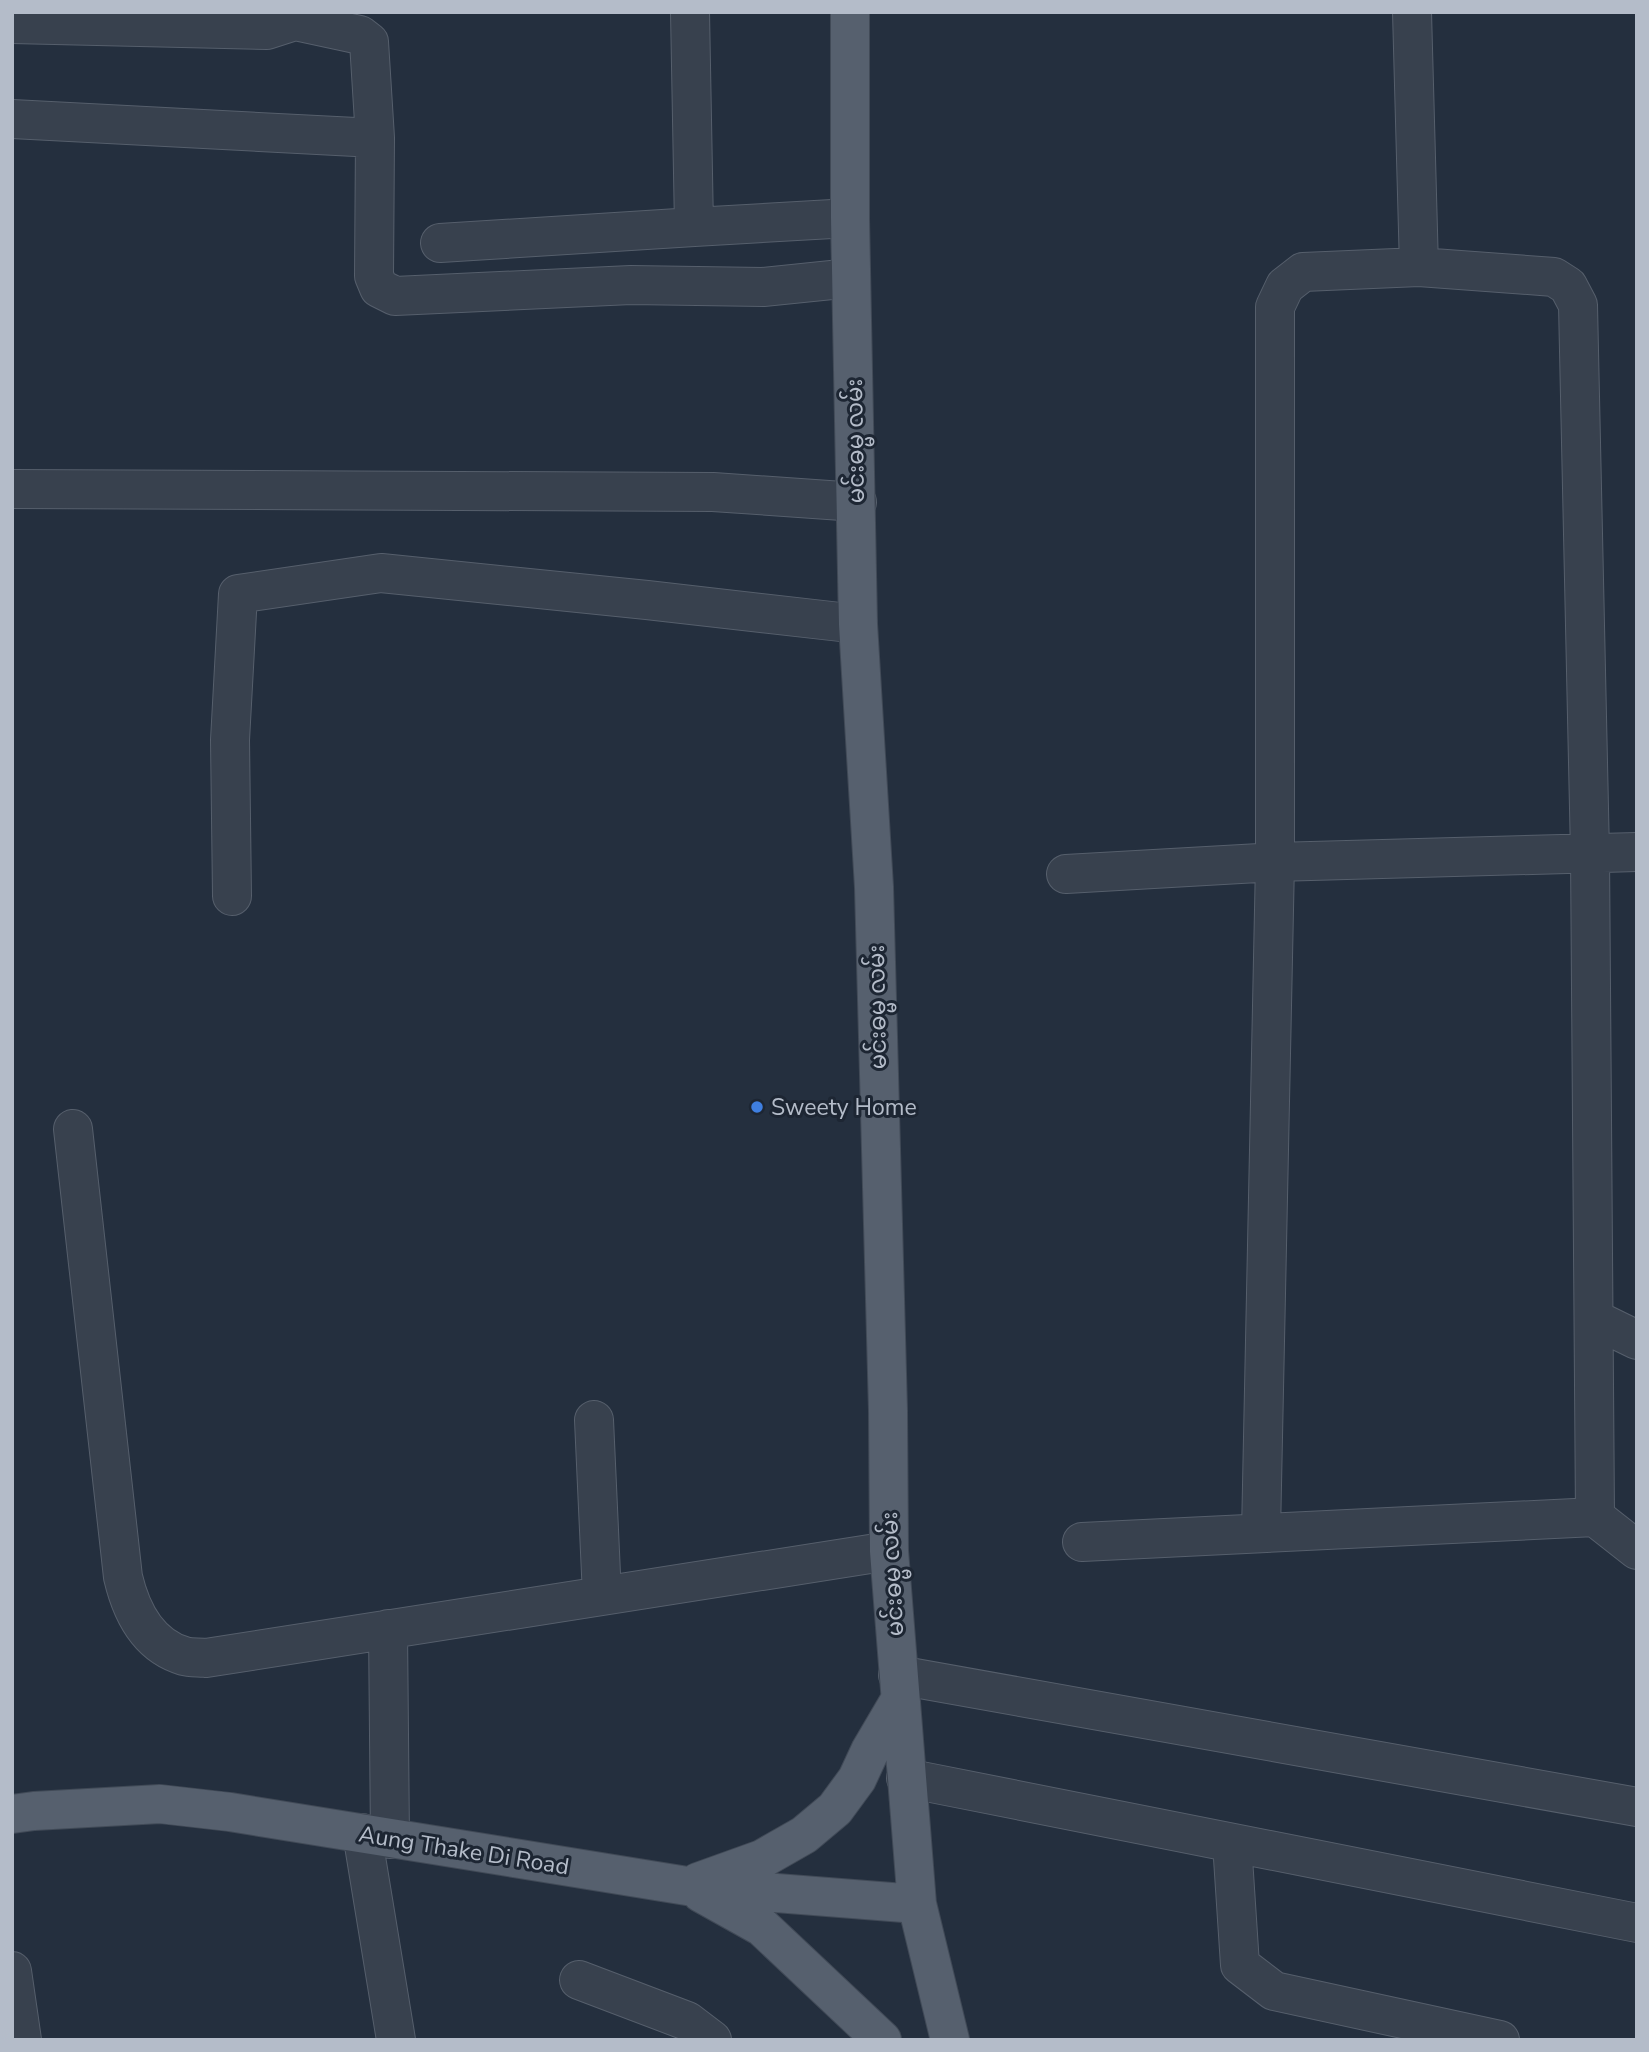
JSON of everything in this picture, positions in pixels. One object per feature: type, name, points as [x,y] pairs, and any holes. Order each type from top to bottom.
[{"type":"main road","name":"မင်းဓမ္မ လမ်း","points":[[850,12],[850,218],[858,624],[874,887],[888,1411],[889,1551],[917,1904],[950,2040]]},
{"type":"main road","points":[[687,1886],[762,1859],[804,1835],[835,1810],[857,1779],[899,1688]]},
{"type":"main road","name":"Aung Thake Di Road","points":[[12,1814],[160,1804],[230,1812],[687,1886],[917,1904]]},
{"type":"main road","points":[[687,1886],[762,1927],[882,2040]]},
{"type":"street","points":[[690,12],[694,227]]},
{"type":"street","points":[[1412,12],[1419,267]]},
{"type":"street","points":[[12,24],[267,30],[295,17],[360,35],[369,42],[375,138],[374,276],[379,288],[395,296],[631,285],[763,287],[851,278]]},
{"type":"street","points":[[12,119],[375,138]]},
{"type":"street","points":[[440,243],[850,218]]},
{"type":"street","points":[[1261,1533],[1275,862],[1275,307],[1285,286],[1303,272],[1419,267],[1554,277],[1568,286],[1578,304],[1590,855],[1595,1517]]},
{"type":"street","points":[[12,489],[713,492],[857,502]]},
{"type":"street","points":[[232,896],[230,740],[238,594],[381,573],[858,624]]},
{"type":"street","points":[[1066,874],[1275,862],[1637,852]]},
{"type":"street","points":[[73,1129],[123,1577],[128,1601],[141,1625],[159,1644],[184,1656],[206,1658],[889,1551]]},
{"type":"street","points":[[1594,1319],[1637,1340]]},
{"type":"street","points":[[594,1420],[602,1596]]},
{"type":"street","points":[[1082,1542],[1595,1517],[1637,1550]]},
{"type":"street","points":[[388,1629],[376,1836],[396,2040]]},
{"type":"street","points":[[899,1688],[1637,1807]]},
{"type":"street","points":[[906,1778],[1637,1923]]},
{"type":"street","points":[[1232,1843],[1240,1965],[1274,1991],[1500,2040]]},
{"type":"street","points":[[12,1971],[22,2040]]},
{"type":"street","points":[[579,1980],[687,2021],[712,2040]]},
{"type":"place","name":"Sweety Home","points":[[757,1107]]}]
